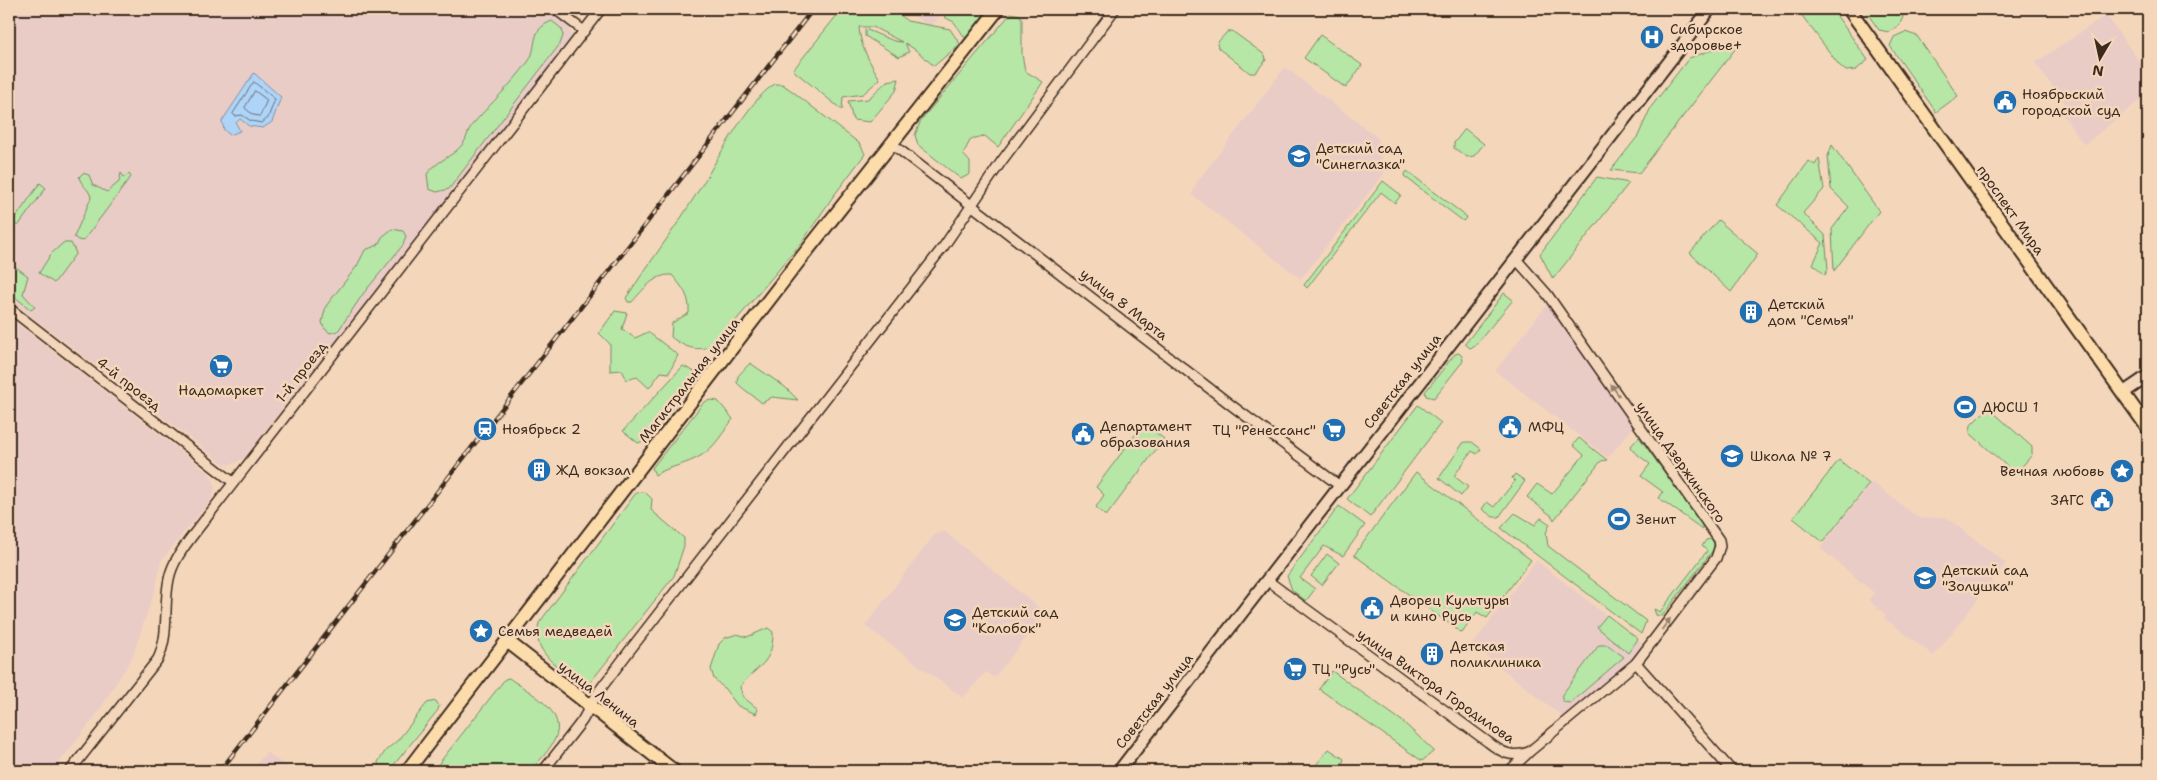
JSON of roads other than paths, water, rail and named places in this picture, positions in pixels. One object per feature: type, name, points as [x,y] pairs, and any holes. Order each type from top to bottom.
[{"type":"main road","name":"Магистральная улица","points":[[406,771],[998,9]]},
{"type":"main road","name":"Советская улица","points":[[1119,771],[1710,9]]},
{"type":"main road","name":"проспект Мира","points":[[1849,9],[2148,428]]},
{"type":"main road","points":[[2124,393],[2148,376]]},
{"type":"main road","name":"улица Ленина","points":[[507,641],[674,771]]},
{"type":"street","points":[[555,9],[584,31]]},
{"type":"street","name":"1-й проезд","points":[[70,771],[158,659],[165,637],[168,588],[173,566],[193,535],[601,9]]},
{"type":"street","points":[[543,771],[578,726],[599,691],[630,650],[944,246],[971,205],[1115,9]]},
{"type":"street","name":"улица 8 Марта","points":[[892,144],[1235,408],[1340,486]]},
{"type":"street","name":"улица Дзержинского","points":[[1516,259],[1547,294],[1719,540],[1720,546],[1716,558],[1636,663]]},
{"type":"street","name":"4-й проезд","points":[[9,308],[233,482]]},
{"type":"street","name":"улица Виктора Городилова","points":[[1268,580],[1500,751],[1510,755],[1520,756],[1529,752],[1636,663]]},
{"type":"street","points":[[1636,663],[1732,771]]},
{"type":"street","points":[[1509,771],[1529,752]]},
{"type":"water","points":[[254,73],[281,97],[272,122],[263,128],[249,126],[240,119],[236,123],[240,131],[230,135],[224,130],[222,121]]},
{"type":"railway","points":[[220,771],[813,9]]},
{"type":"place","name":"Сибирское здоровье+","points":[[1652,37]]},
{"type":"place","name":"Ноябрьский городской суд","points":[[2005,102]]},
{"type":"place","name":"Детский сад \"Синеглазка\"","points":[[1299,156]]},
{"type":"place","name":"Детский дом \"Семья\"","points":[[1751,312]]},
{"type":"place","name":"Надомаркет","points":[[221,366]]},
{"type":"place","name":"ДЮСШ 1","points":[[1965,407]]},
{"type":"place","name":"МФЦ","points":[[1510,427]]},
{"type":"place","name":"Ноябрьск 2","points":[[485,429]]},
{"type":"place","name":"ТЦ \"Ренессанс\"","points":[[1334,430]]},
{"type":"place","name":"Департамент образования","points":[[1083,434]]},
{"type":"place","name":"Школа № 7","points":[[1732,456]]},
{"type":"place","name":"ЖД вокзал","points":[[539,470]]},
{"type":"place","name":"Вечная любовь","points":[[2122,471]]},
{"type":"place","name":"ЗАГС","points":[[2102,500]]},
{"type":"place","name":"Зенит","points":[[1619,519]]},
{"type":"place","name":"Детский сад \"Золушка\"","points":[[1925,578]]},
{"type":"place","name":"Дворец Культуры и кино Русь","points":[[1372,608]]},
{"type":"place","name":"Детский сад \"Колобок\"","points":[[955,620]]},
{"type":"place","name":"Семья медведей","points":[[481,631]]},
{"type":"place","name":"Детская поликлиника","points":[[1432,654]]},
{"type":"place","name":"ТЦ \"Русь\"","points":[[1295,669]]}]
